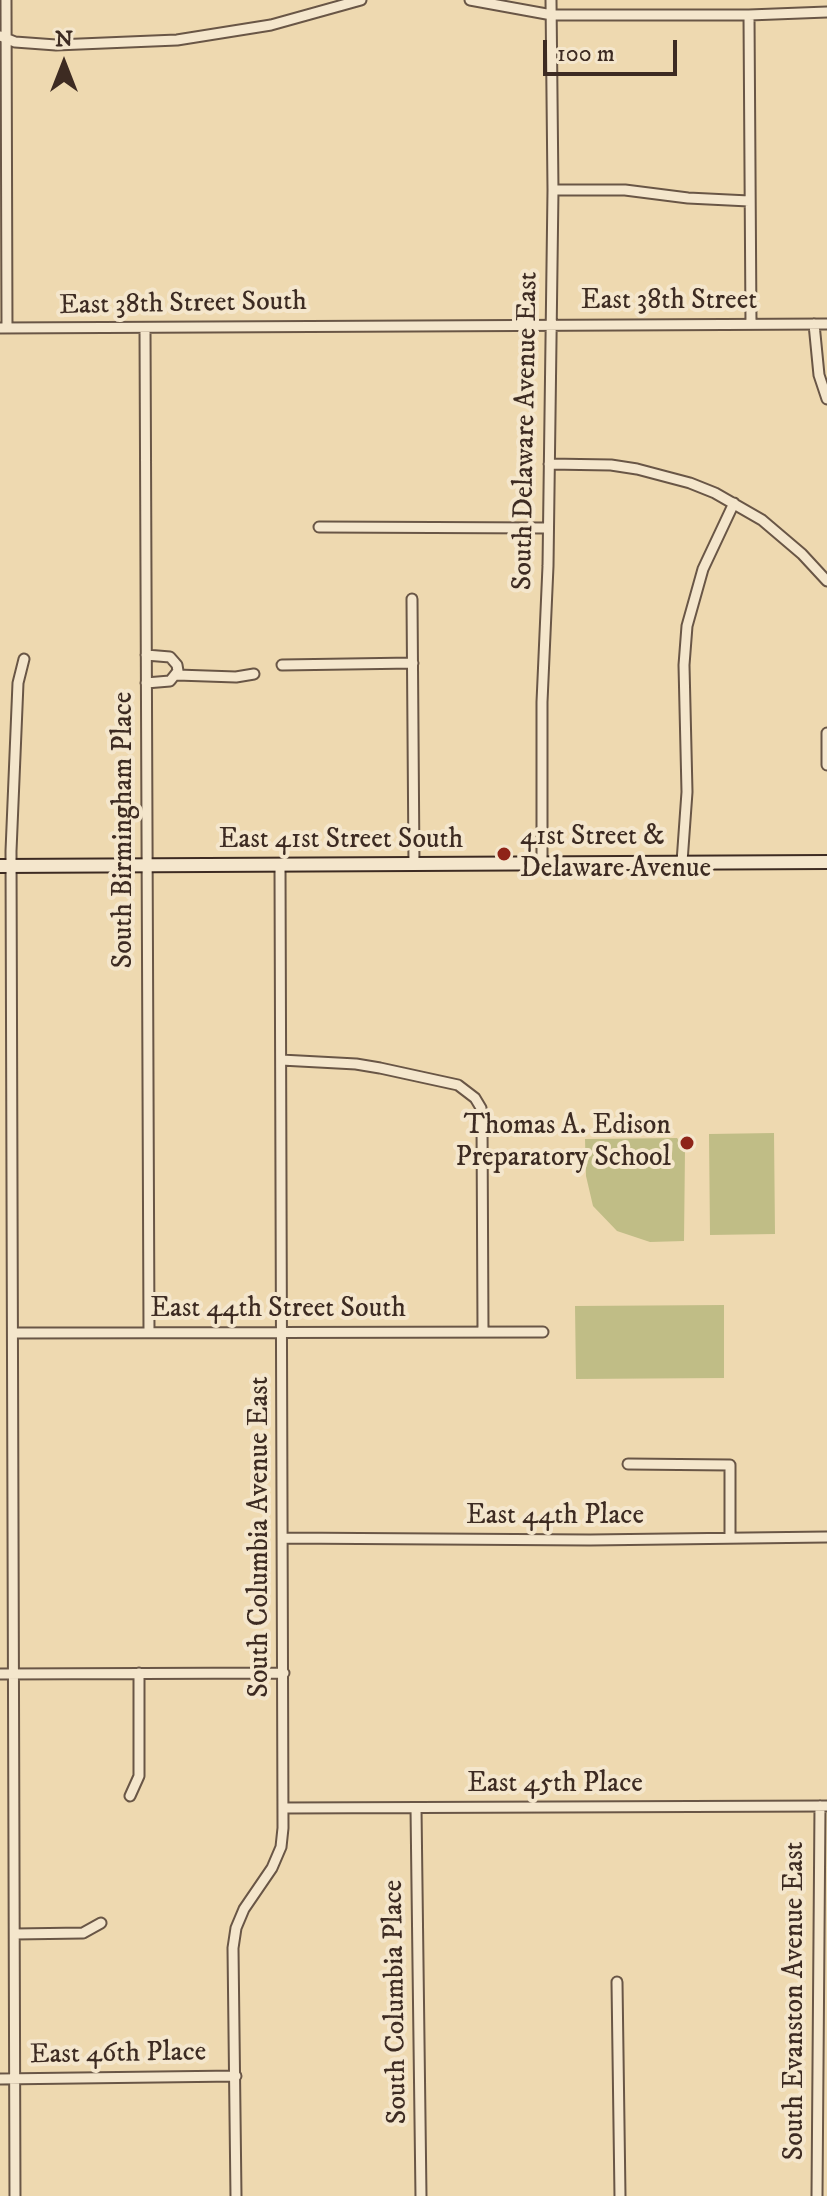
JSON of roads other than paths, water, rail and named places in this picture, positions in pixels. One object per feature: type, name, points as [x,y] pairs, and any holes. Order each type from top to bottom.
[{"type":"main road","name":"East 41st Street South","points":[[6,866],[827,862]]},
{"type":"street","points":[[3,328],[3,37],[6,0]]},
{"type":"street","points":[[3,37],[56,45],[129,44],[206,37],[271,25],[361,0]]},
{"type":"street","points":[[470,0],[552,15],[827,12]]},
{"type":"street","name":"South Delaware Avenue East","points":[[542,863],[542,702],[553,190],[551,0]]},
{"type":"street","points":[[749,15],[751,324]]},
{"type":"street","points":[[553,190],[625,190],[688,198],[749,201]]},
{"type":"street","points":[[814,324],[817,365],[827,399]]},
{"type":"street","name":"East 38th Street","points":[[367,325],[827,324]]},
{"type":"street","name":"East 38th Street South","points":[[3,328],[367,325]]},
{"type":"street","name":"South Birmingham Place","points":[[145,328],[149,1332]]},
{"type":"street","points":[[549,464],[611,465],[690,483],[734,503],[783,537],[827,581]]},
{"type":"street","points":[[682,862],[687,792],[684,665],[687,626],[703,569],[734,503]]},
{"type":"street","points":[[319,527],[547,528]]},
{"type":"street","points":[[412,599],[414,865]]},
{"type":"street","points":[[146,655],[170,657],[177,665],[177,675]]},
{"type":"street","points":[[15,2196],[13,1136],[6,866],[18,683],[24,659]]},
{"type":"street","points":[[282,665],[413,663]]},
{"type":"street","points":[[146,683],[170,681],[177,675],[236,677],[254,674]]},
{"type":"street","points":[[827,733],[827,765]]},
{"type":"street","name":"South Columbia Avenue East","points":[[236,2196],[233,1948],[236,1928],[244,1909],[272,1868],[281,1847],[284,1808],[280,865]]},
{"type":"street","points":[[281,1060],[356,1064],[458,1085],[475,1098],[481,1108],[482,1121],[483,1331]]},
{"type":"street","points":[[0,1136],[13,1136]]},
{"type":"street","name":"East 44th Street South","points":[[13,1333],[543,1332]]},
{"type":"street","points":[[628,1464],[730,1465],[730,1537]]},
{"type":"street","name":"East 44th Place","points":[[283,1538],[590,1540],[827,1537]]},
{"type":"street","points":[[130,1796],[139,1776],[139,1673]]},
{"type":"street","points":[[0,1674],[284,1673]]},
{"type":"street","name":"East 45th Place","points":[[284,1808],[824,1806]]},
{"type":"street","name":"South Evanston Avenue East","points":[[817,2196],[824,1806]]},
{"type":"street","name":"South Columbia Place","points":[[416,1808],[421,2196]]},
{"type":"street","points":[[15,1934],[83,1933],[101,1923]]},
{"type":"street","points":[[617,1982],[620,2196]]},
{"type":"street","name":"East 46th Place","points":[[0,2079],[236,2076]]},
{"type":"place","name":"41st Street & Delaware Avenue","points":[[504,854]]},
{"type":"place","name":"Thomas A. Edison Preparatory School","points":[[687,1143]]}]
